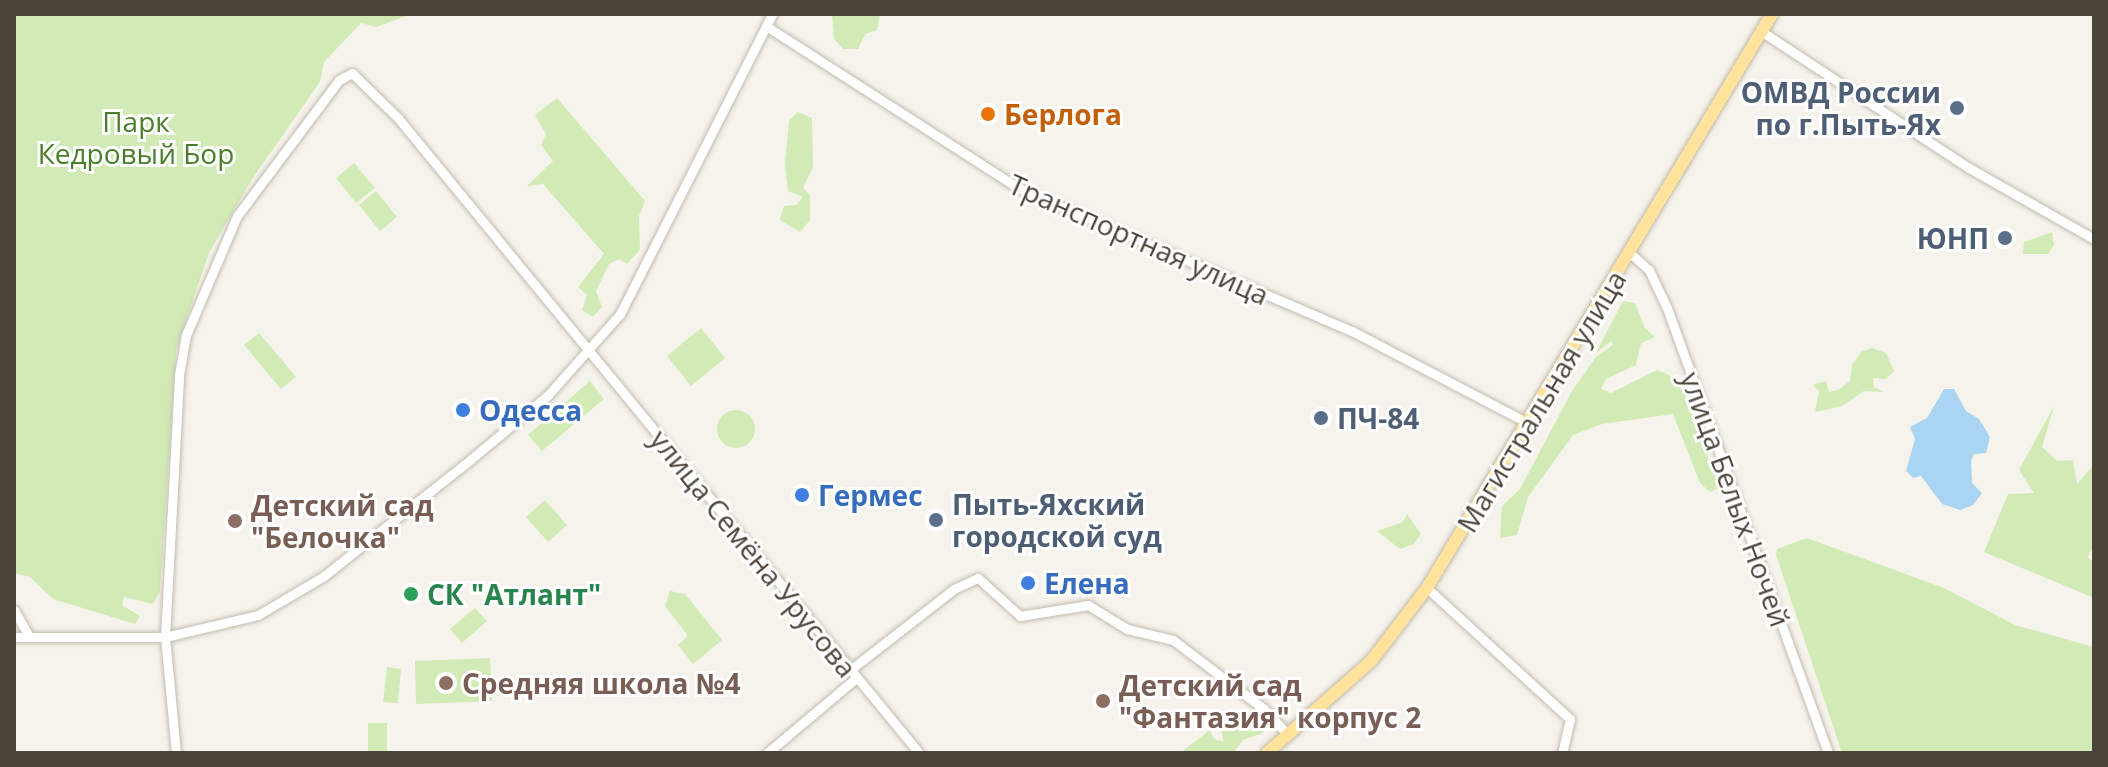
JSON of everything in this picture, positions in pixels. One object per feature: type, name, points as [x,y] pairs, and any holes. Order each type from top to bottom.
[{"type":"main road","name":"Магистральная улица","points":[[1267,753],[1372,660],[1427,588],[1772,14]]},
{"type":"street","points":[[14,637],[165,637],[237,624],[324,576],[512,425],[590,352],[630,298],[772,14]]},
{"type":"street","name":"Транспортная улица","points":[[766,26],[1018,188],[1352,331],[1528,423]]},
{"type":"street","points":[[1761,31],[1969,168],[2094,239]]},
{"type":"street","name":"улица Семёна Урусова","points":[[165,637],[179,375],[190,322],[237,216],[342,76],[357,75],[398,118],[919,753]]},
{"type":"street","name":"улица Белых Ночей","points":[[1630,253],[1649,270],[1667,308],[1828,753]]},
{"type":"street","points":[[767,753],[853,674],[954,589],[978,578],[1020,616],[1088,605],[1127,629],[1173,640],[1264,709],[1288,735]]},
{"type":"street","points":[[1427,588],[1570,719],[1562,753]]},
{"type":"street","points":[[16,613],[29,636]]},
{"type":"street","points":[[165,637],[176,753]]},
{"type":"green space","name":"Парк Кедровый Бор","points":[[14,14],[412,14],[376,27],[361,23],[324,62],[320,82],[252,179],[209,253],[176,350],[160,591],[153,604],[124,597],[122,605],[140,616],[135,624],[53,599],[30,577],[14,573]]},
{"type":"green space","points":[[832,14],[880,14],[877,30],[865,34],[858,49],[843,49],[834,39]]},
{"type":"green space","points":[[557,98],[645,201],[639,216],[640,250],[627,264],[619,259],[609,264],[596,291],[602,307],[593,317],[582,310],[587,295],[578,287],[604,254],[543,184],[527,186],[553,161],[541,145],[546,134],[535,115]]},
{"type":"green space","points":[[798,112],[812,118],[813,167],[803,188],[810,195],[810,220],[800,232],[780,220],[784,206],[796,205],[803,197],[788,191],[785,164],[789,120]]},
{"type":"green space","points":[[354,163],[375,188],[356,203],[336,178]]},
{"type":"green space","points":[[376,191],[397,217],[380,231],[359,205]]},
{"type":"green space","points":[[2052,232],[2054,245],[2048,254],[2023,254],[2024,242]]},
{"type":"green space","points":[[1623,301],[1635,303],[1645,328],[1655,337],[1641,343],[1636,365],[1606,379],[1601,389],[1611,393],[1657,370],[1680,380],[1719,488],[1710,492],[1700,483],[1673,414],[1602,424],[1573,435],[1528,497],[1517,535],[1500,538],[1502,506],[1520,489],[1572,391],[1596,357],[1613,345],[1611,341],[1596,353]]},
{"type":"green space","points":[[701,328],[725,358],[691,386],[667,356]]},
{"type":"green space","points":[[259,333],[296,377],[281,389],[244,345]]},
{"type":"green space","points":[[1872,348],[1886,353],[1894,371],[1886,379],[1873,378],[1874,387],[1884,392],[1864,391],[1842,406],[1815,412],[1819,391],[1813,385],[1826,381],[1829,392],[1838,390],[1850,381],[1852,365],[1861,352]]},
{"type":"green space","points":[[590,381],[604,399],[542,451],[528,435]]},
{"type":"green space","points":[[2054,406],[2042,447],[2057,461],[2073,460],[2077,484],[2094,464],[2094,545],[2088,557],[2094,563],[2094,598],[1984,552],[2008,494],[2034,493],[2019,470]]},
{"type":"green space","points":[[736,410],[749,416],[755,429],[749,442],[736,448],[723,442],[717,429],[723,416]]},
{"type":"green space","points":[[545,500],[567,525],[548,542],[526,517]]},
{"type":"green space","points":[[1407,514],[1421,534],[1414,544],[1400,549],[1377,531],[1403,522]]},
{"type":"green space","points":[[1807,538],[1944,588],[2015,625],[2094,647],[2094,753],[1842,753],[1776,555],[1777,549]]},
{"type":"green space","points":[[670,591],[685,594],[722,640],[693,664],[678,645],[688,636],[665,606]]},
{"type":"green space","points":[[475,608],[487,621],[462,643],[450,629]]},
{"type":"green space","points":[[490,658],[492,701],[416,704],[415,661]]},
{"type":"green space","points":[[387,667],[401,669],[398,703],[383,702]]},
{"type":"green space","points":[[1237,709],[1236,720],[1249,714],[1256,727],[1260,720],[1265,723],[1263,733],[1243,740],[1233,753],[1180,753],[1210,730],[1214,739],[1224,742],[1220,727]]},
{"type":"green space","points":[[368,723],[387,723],[387,753],[368,753]]},
{"type":"water","points":[[1944,389],[1954,389],[1966,411],[1979,419],[1990,437],[1986,453],[1974,454],[1971,461],[1972,483],[1982,493],[1973,505],[1960,510],[1942,504],[1921,476],[1913,478],[1906,471],[1915,439],[1910,427],[1927,418]]},
{"type":"place","name":"ОМВД России по г.Пыть-Ях","points":[[1957,108]]},
{"type":"place","name":"Берлога","points":[[988,114]]},
{"type":"place","name":"ЮНП","points":[[2005,238]]},
{"type":"place","name":"Одесса","points":[[463,410]]},
{"type":"place","name":"ПЧ-84","points":[[1321,418]]},
{"type":"place","name":"Гермес","points":[[802,495]]},
{"type":"place","name":"Пыть-Яхский городской суд","points":[[936,520]]},
{"type":"place","name":"Детский сад \"Белочка\"","points":[[235,521]]},
{"type":"place","name":"Елена","points":[[1028,583]]},
{"type":"place","name":"СК \"Атлант\"","points":[[411,594]]},
{"type":"place","name":"Средняя школа №4","points":[[446,683]]},
{"type":"place","name":"Детский сад \"Фантазия\" корпус 2","points":[[1103,701]]}]
